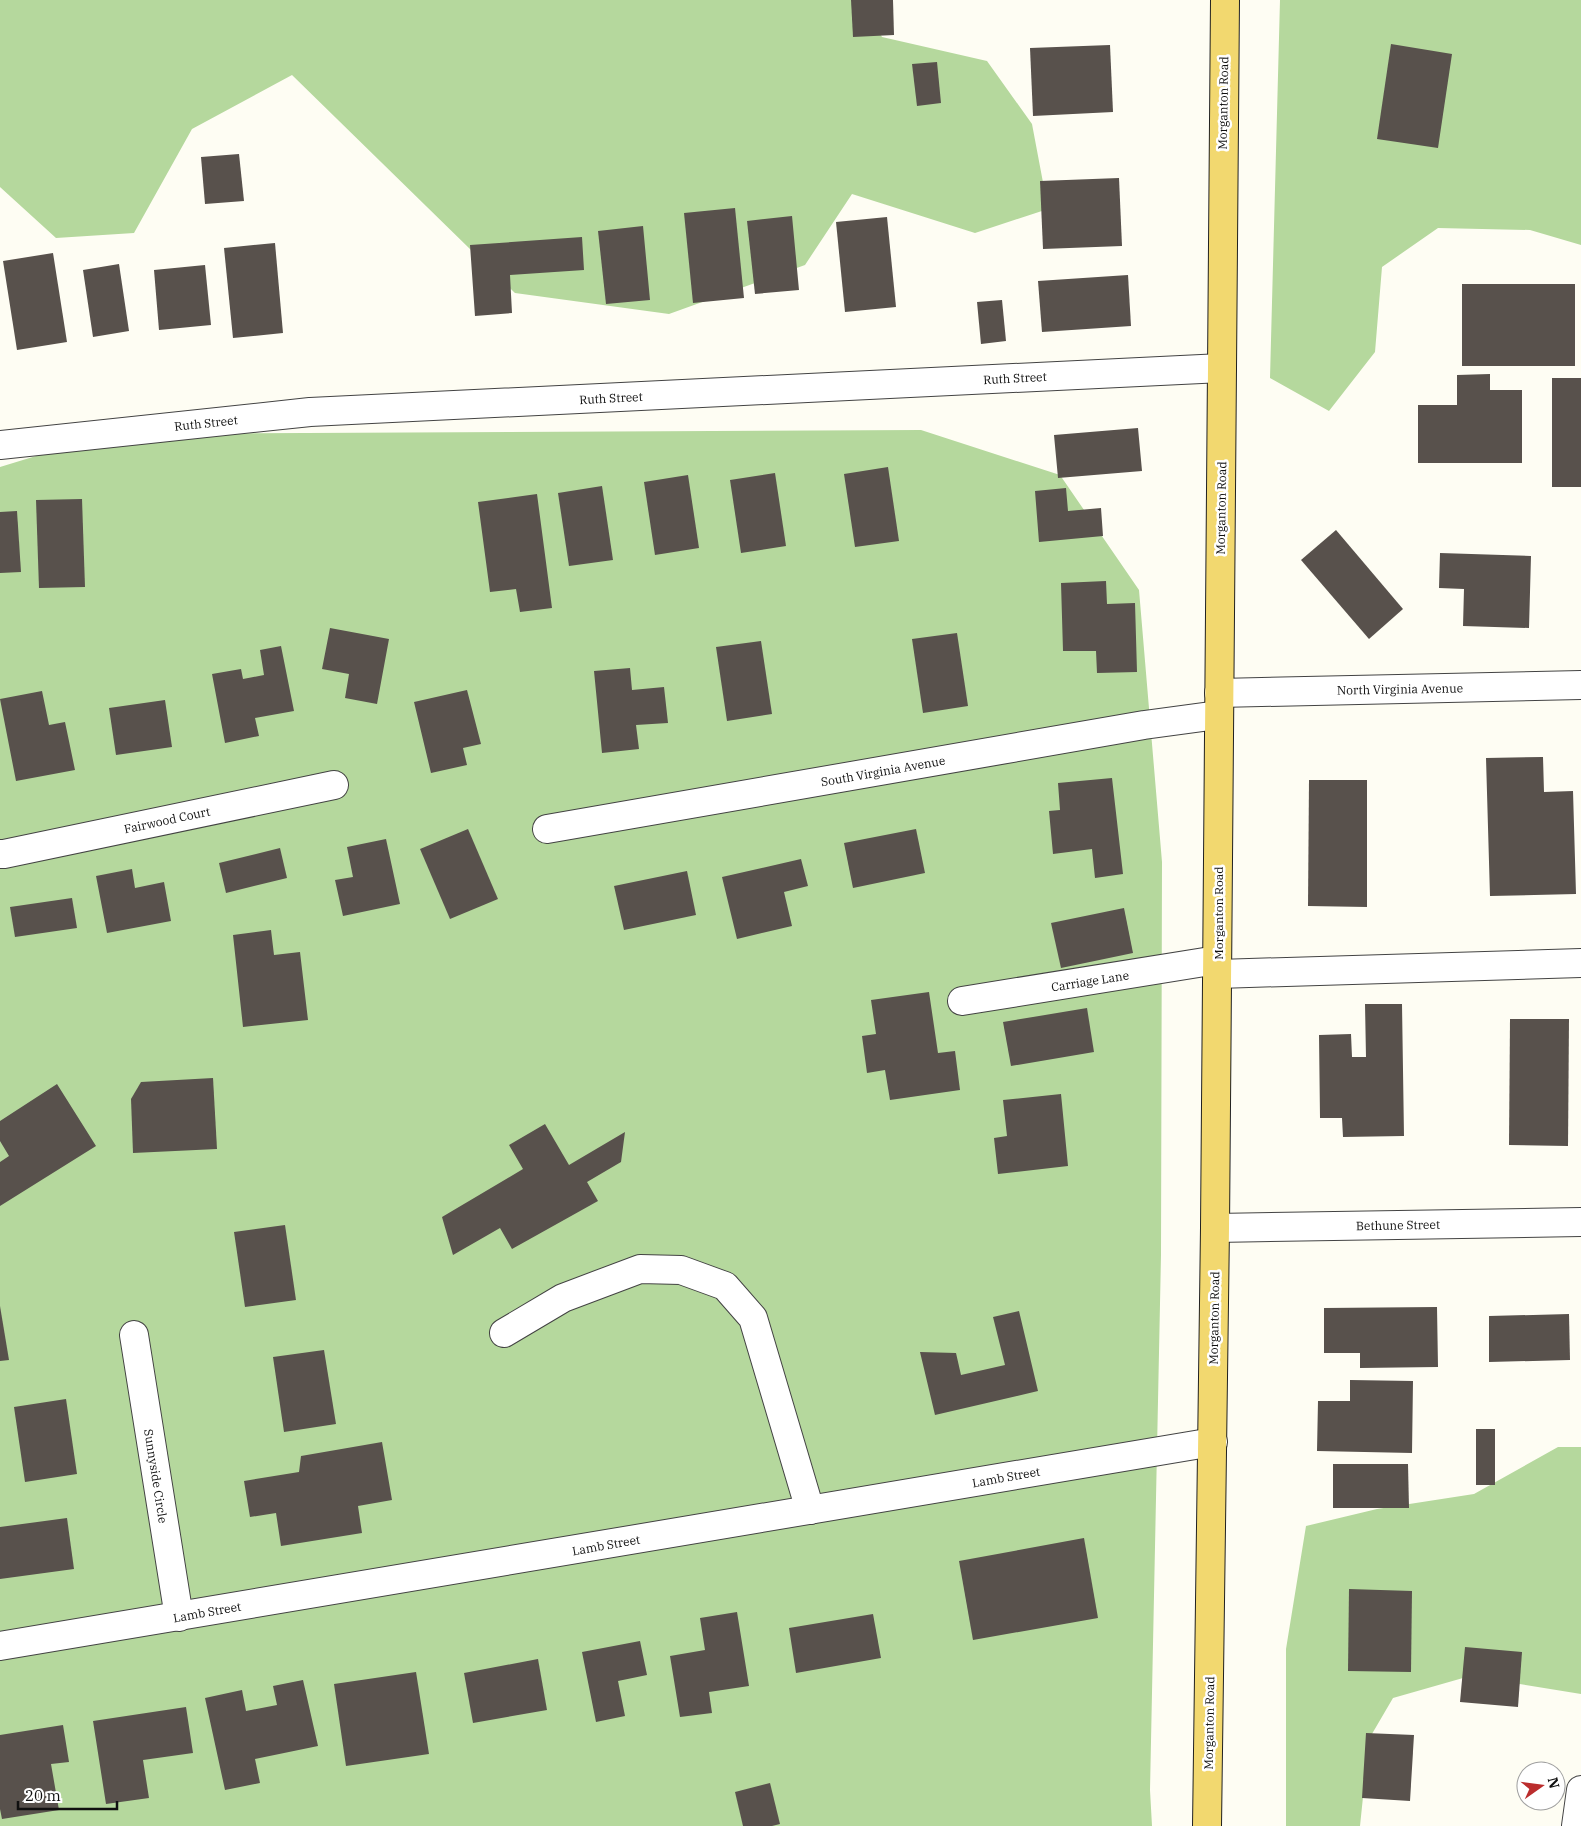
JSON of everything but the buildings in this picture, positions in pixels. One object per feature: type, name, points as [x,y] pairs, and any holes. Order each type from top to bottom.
[{"type":"main road","name":"Morganton Road","points":[[1207,1826],[1218,967],[1218,704],[1225,0]]},
{"type":"street","name":"Ruth Street","points":[[0,446],[310,412],[1222,368]]},
{"type":"street","name":"North Virginia Avenue","points":[[1218,704],[1581,685]]},
{"type":"street","name":"South Virginia Avenue","points":[[547,829],[1144,725],[1218,704]]},
{"type":"street","name":"Fairwood Court","points":[[0,854],[334,785]]},
{"type":"street","name":"Carriage Lane","points":[[962,1001],[1218,967],[1581,963]]},
{"type":"street","name":"Bethune Street","points":[[1215,1228],[1581,1222]]},
{"type":"street","points":[[504,1333],[563,1298],[640,1269],[681,1270],[725,1286],[753,1318],[810,1510]]},
{"type":"street","name":"Sunnyside Circle","points":[[134,1335],[179,1617]]},
{"type":"street","name":"Lamb Street","points":[[0,1646],[1212,1442]]},
{"type":"street","points":[[1576,1826],[1581,1790]]},
{"type":"green space","points":[[0,0],[861,0],[882,37],[987,61],[1032,124],[1048,209],[975,233],[852,194],[805,265],[669,314],[515,293],[292,75],[192,129],[134,233],[56,238],[0,187]]},
{"type":"green space","points":[[1280,0],[1581,0],[1581,245],[1530,230],[1438,228],[1382,267],[1375,352],[1329,411],[1270,378]]},
{"type":"green space","points":[[921,430],[1060,475],[1139,590],[1162,862],[1161,1255],[1150,1790],[1152,1826],[0,1826],[0,467],[108,434]]},
{"type":"green space","points":[[1558,1447],[1581,1447],[1581,1694],[1470,1676],[1393,1698],[1369,1739],[1360,1826],[1286,1826],[1286,1649],[1306,1526],[1377,1509],[1474,1494]]}]
